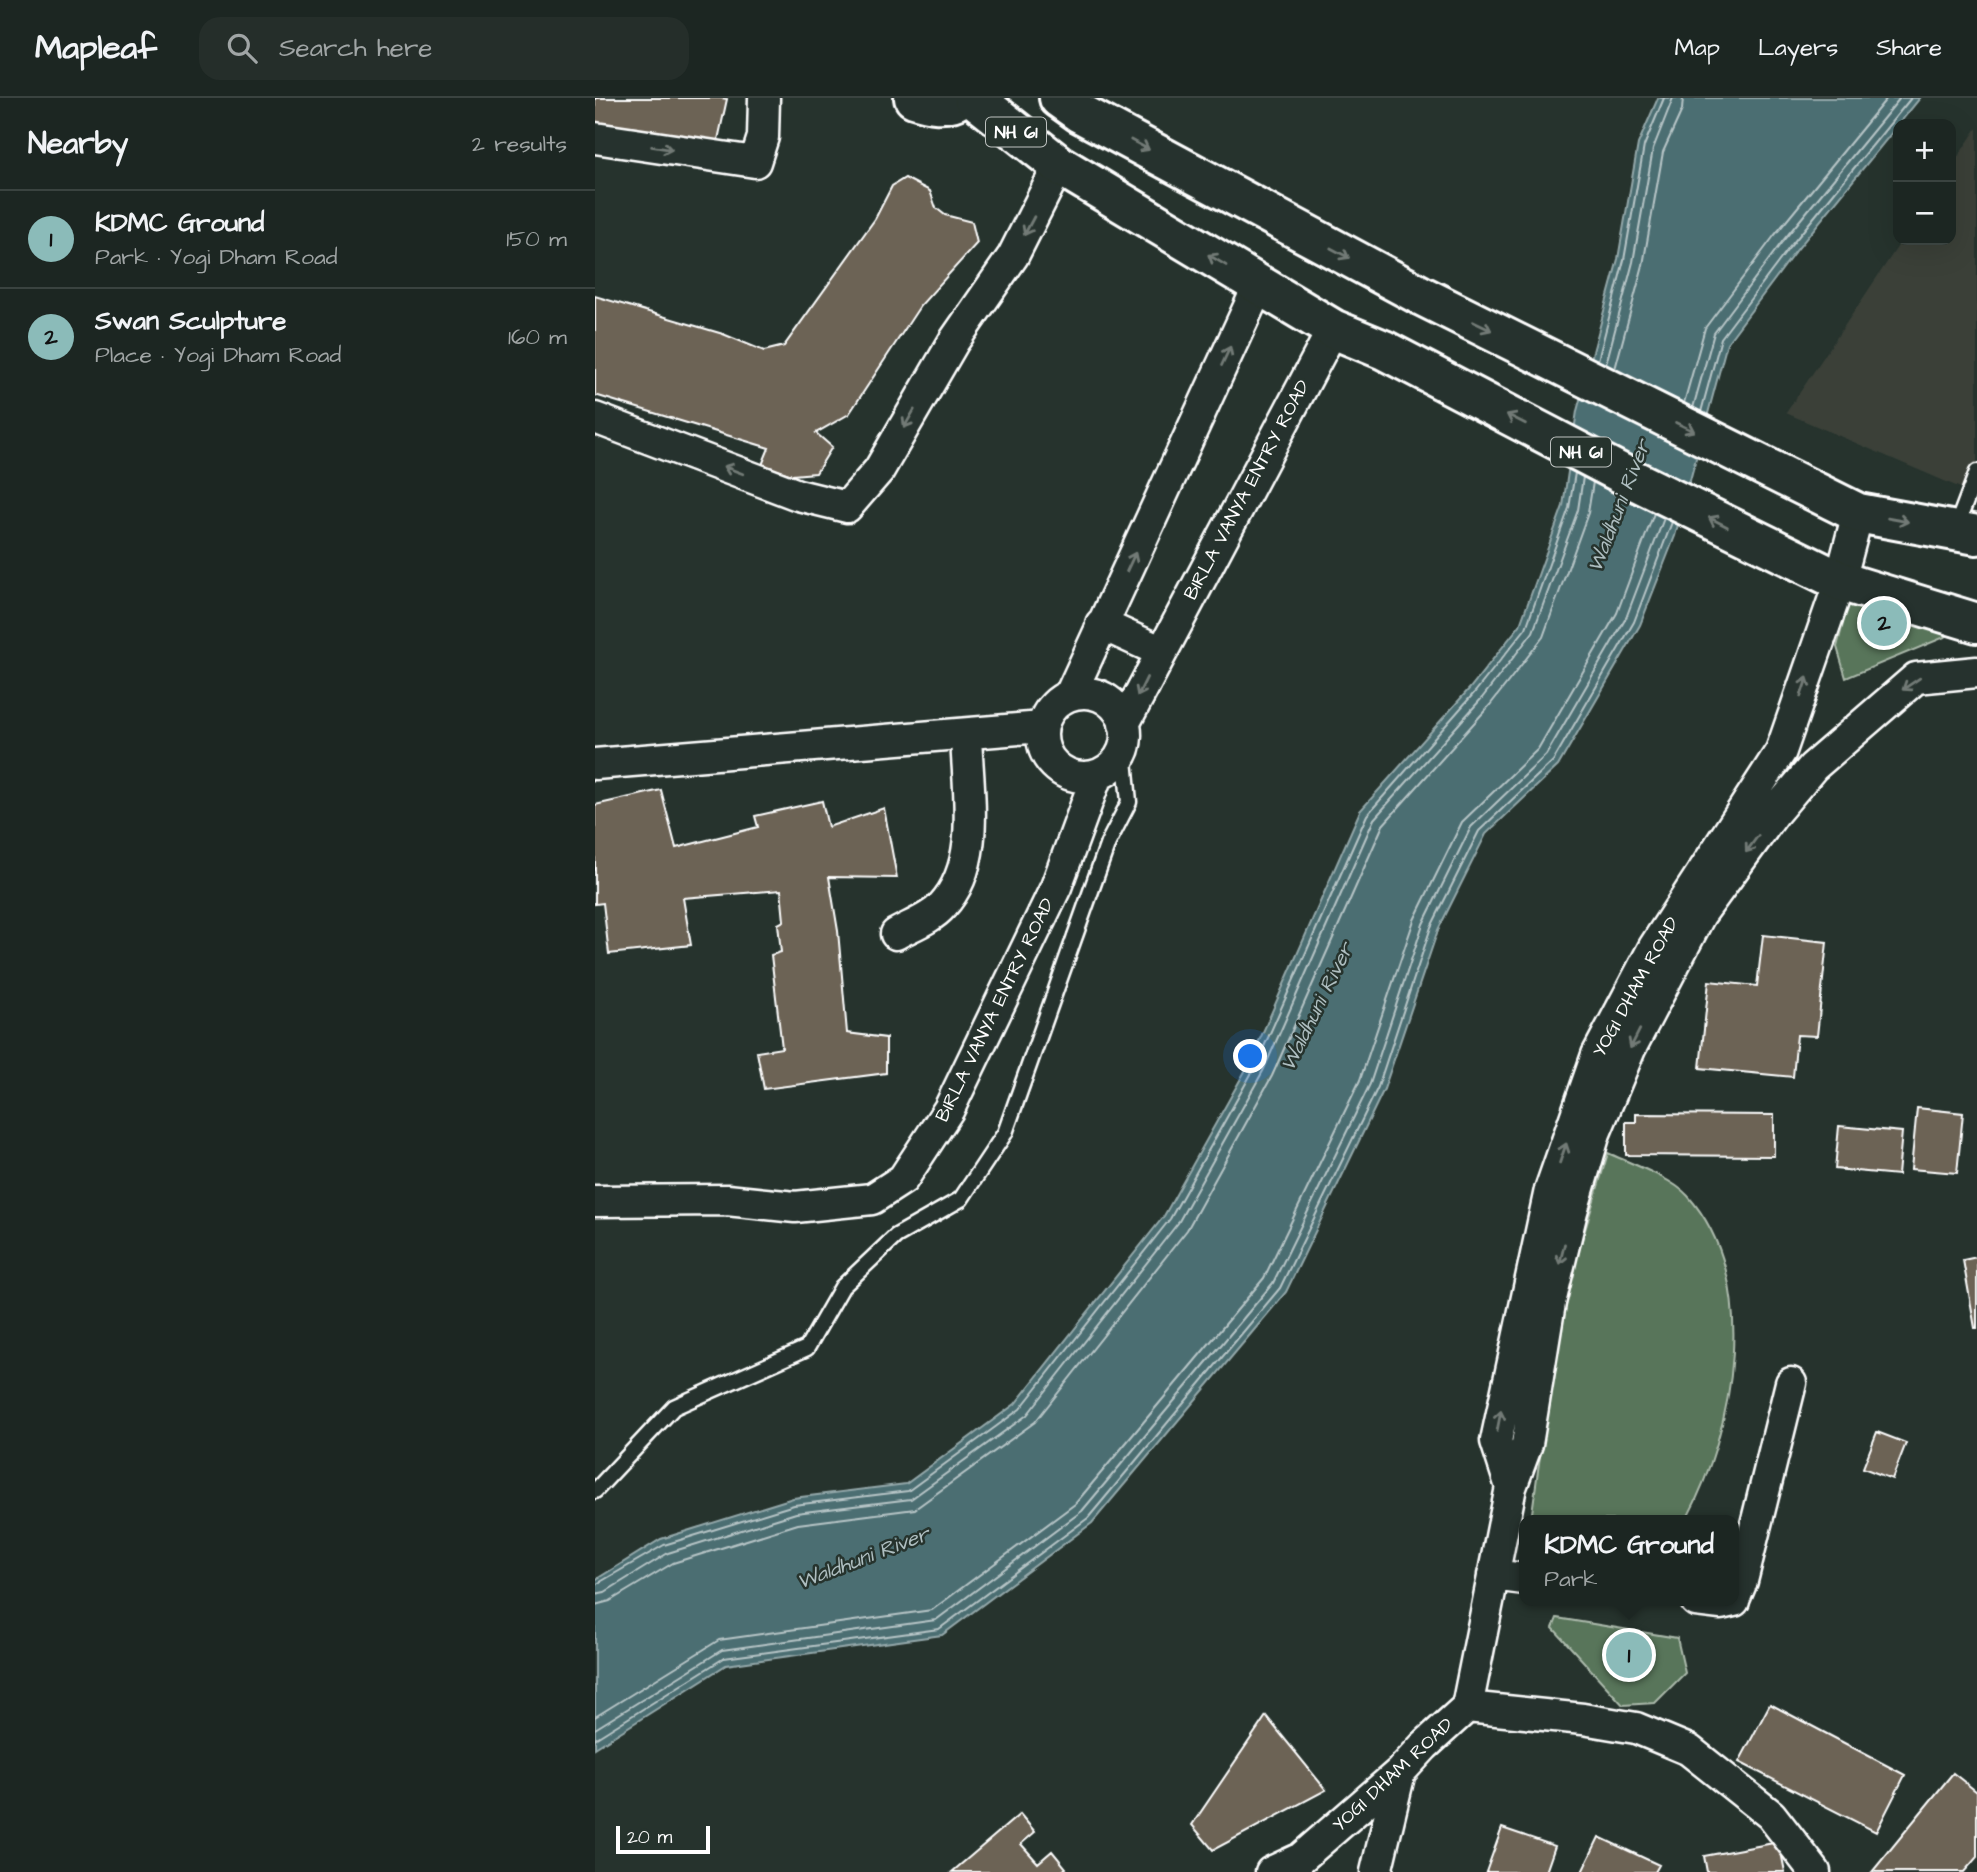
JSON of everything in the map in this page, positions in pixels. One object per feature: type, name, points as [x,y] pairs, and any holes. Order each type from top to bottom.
[{"type":"main road","points":[[914,98],[931,103],[953,102],[961,98]]},
{"type":"main road","name":"NH 61","points":[[974,98],[1059,165],[1333,329],[1384,350],[1779,553],[1840,581],[1977,623]]},
{"type":"main road","name":"NH 61","points":[[1059,98],[1080,113],[1420,295],[1857,513],[1966,533]]},
{"type":"street","points":[[595,138],[755,162],[763,138],[764,98]]},
{"type":"street","points":[[595,418],[798,495],[847,507],[879,470],[954,341],[1013,256],[1059,165]]},
{"type":"street","points":[[1070,695],[1259,285]]},
{"type":"street","name":"BIRLA VANYA ENTRY ROAD","points":[[1124,736],[1160,651],[1333,329]]},
{"type":"street","name":"YOGI DHAM ROAD","points":[[1511,1487],[1496,1441],[1501,1414],[1550,1190],[1597,1055],[1654,947],[1781,751],[1840,581],[1857,513]]},
{"type":"street","points":[[1101,624],[1160,651]]},
{"type":"street","name":"YOGI DHAM ROAD","points":[[1271,1872],[1300,1858],[1400,1772],[1467,1707],[1511,1487],[1527,1444],[1550,1303],[1572,1211],[1595,1133],[1630,1049],[1700,915],[1775,812],[1814,767],[1916,678],[1977,672]]},
{"type":"street","points":[[1084,693],[1099,696],[1110,702],[1124,736],[1118,761],[1097,775],[1068,775],[1056,767],[1044,749],[1042,727],[1047,713],[1056,703],[1070,695],[1084,693]]},
{"type":"street","points":[[595,764],[1042,727]]},
{"type":"street","points":[[897,934],[942,906],[964,869],[969,842],[966,734]]},
{"type":"street","name":"BIRLA VANYA ENTRY ROAD","points":[[595,1201],[727,1200],[795,1207],[872,1199],[903,1179],[949,1109],[1055,887],[1097,775]]},
{"type":"street","points":[[1739,1588],[1791,1383]]},
{"type":"street","points":[[1493,1574],[1519,1578]]},
{"type":"street","points":[[1467,1707],[1583,1718],[1636,1728],[1689,1750],[1771,1815],[1815,1872]]},
{"type":"street","points":[[1376,1872],[1400,1772]]},
{"type":"lane","points":[[1966,533],[1977,472]]},
{"type":"lane","points":[[595,1491],[674,1407],[807,1348],[842,1287],[896,1237],[961,1199],[1005,1133],[1108,843],[1129,802],[1124,736]]},
{"type":"shaded area","points":[[1977,128],[1977,495],[1786,413],[1899,245],[1956,245],[1956,160]]},
{"type":"green space","points":[[1852,588],[1952,634],[1846,678],[1837,647]]},
{"type":"green space","points":[[1608,1153],[1661,1177],[1688,1196],[1711,1230],[1726,1269],[1733,1312],[1733,1356],[1727,1400],[1717,1443],[1703,1484],[1688,1515],[1532,1515],[1560,1314]]},
{"type":"green space","points":[[1557,1618],[1677,1638],[1685,1673],[1655,1703],[1623,1705],[1553,1628]]},
{"type":"water","name":"Waldhuni River","points":[[1658,98],[1920,98],[1903,119],[1893,119],[1893,131],[1795,252],[1727,343],[1675,536],[1640,625],[1558,766],[1486,834],[1438,930],[1384,1089],[1286,1292],[1092,1523],[942,1635],[726,1665],[595,1748],[595,1580],[661,1539],[793,1498],[906,1484],[1015,1404],[1164,1216],[1249,1064],[1360,811],[1470,688],[1520,625],[1563,506],[1577,411],[1618,259],[1638,144]]},
{"type":"building","points":[[595,98],[727,99],[716,149],[595,122]]},
{"type":"building","points":[[905,178],[930,191],[936,208],[945,215],[972,222],[977,243],[920,306],[849,414],[816,433],[832,447],[816,473],[792,475],[762,465],[769,448],[595,395],[595,296],[723,334],[764,351],[784,346],[875,219],[892,186]]},
{"type":"building","points":[[661,790],[676,848],[758,827],[755,816],[822,801],[828,827],[884,808],[897,878],[829,877],[838,931],[847,1033],[886,1038],[886,1073],[764,1089],[757,1052],[782,1048],[771,955],[781,952],[778,924],[784,921],[781,890],[683,898],[691,945],[609,954],[603,903],[595,904],[595,805]]},
{"type":"building","points":[[1763,935],[1827,942],[1817,1036],[1797,1035],[1793,1077],[1700,1068],[1709,981],[1757,986]]},
{"type":"building","points":[[1917,1108],[1963,1113],[1957,1173],[1911,1169]]},
{"type":"building","points":[[1636,1114],[1774,1115],[1774,1156],[1626,1155],[1626,1122],[1636,1122]]},
{"type":"building","points":[[1839,1126],[1902,1132],[1898,1175],[1835,1169]]},
{"type":"building","points":[[1977,1257],[1977,1328],[1975,1328],[1963,1260]]},
{"type":"building","points":[[1877,1432],[1906,1443],[1892,1479],[1863,1468]]},
{"type":"building","points":[[1770,1704],[1905,1775],[1876,1832],[1739,1762]]},
{"type":"building","points":[[1266,1716],[1326,1790],[1213,1850],[1192,1825]]},
{"type":"building","points":[[1953,1773],[1977,1792],[1977,1857],[1964,1872],[1872,1872]]},
{"type":"building","points":[[1020,1814],[1035,1832],[1021,1844],[1038,1863],[1052,1851],[1066,1868],[1061,1872],[952,1872]]},
{"type":"building","points":[[1502,1828],[1555,1846],[1546,1872],[1486,1872]]},
{"type":"building","points":[[1599,1837],[1659,1865],[1655,1872],[1582,1872]]},
{"type":"building","points":[[1779,1842],[1785,1872],[1707,1872],[1704,1856]]},
{"type":"place","name":"Swan Sculpture","points":[[1884,623]]},
{"type":"place","name":"KDMC Ground","points":[[1629,1655]]}]
